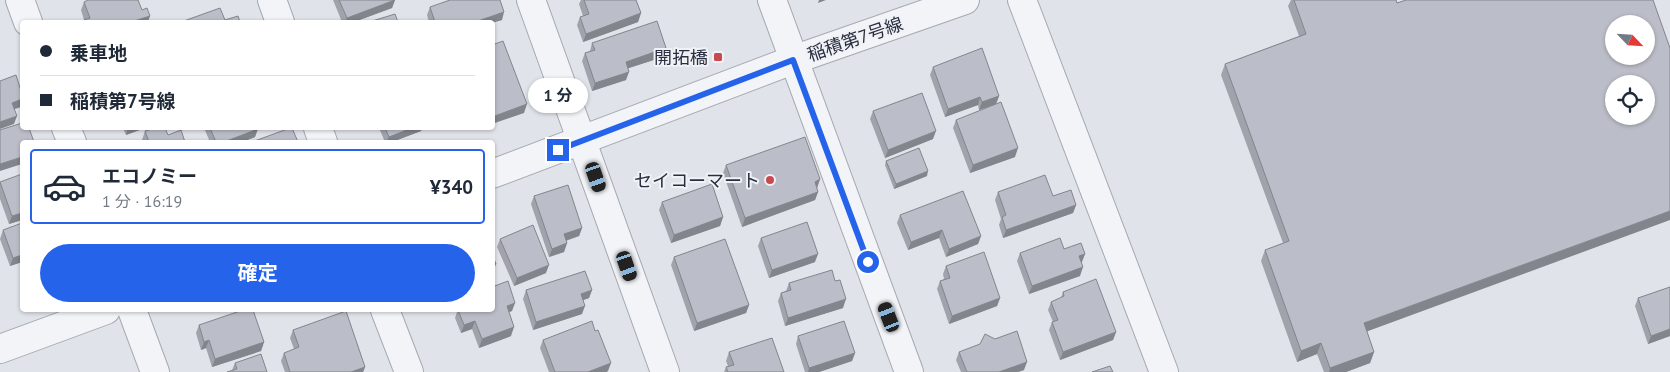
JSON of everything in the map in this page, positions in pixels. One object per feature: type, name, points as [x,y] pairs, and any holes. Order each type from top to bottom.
[{"type":"street","points":[[20,0],[27,20]]},
{"type":"street","points":[[272,0],[279,20]]},
{"type":"street","points":[[531,0],[665,372]]},
{"type":"street","points":[[772,0],[909,372]]},
{"type":"street","name":"稲積第7号線","points":[[495,173],[793,60],[965,0]]},
{"type":"street","points":[[1022,0],[1164,372]]},
{"type":"street","points":[[0,349],[101,312]]},
{"type":"street","points":[[133,312],[156,372]]},
{"type":"street","points":[[386,312],[409,372]]},
{"type":"building","points":[[88,0],[138,0],[142,10],[147,8],[150,16],[137,20],[84,20],[90,18],[84,2]]},
{"type":"building","points":[[339,0],[395,0],[347,18]]},
{"type":"building","points":[[450,0],[500,0],[504,12],[481,20],[434,20],[430,7]]},
{"type":"building","points":[[584,0],[636,0],[641,13],[586,34],[580,17],[589,14]]},
{"type":"building","points":[[1294,0],[1396,0],[1397,3],[1406,0],[1653,0],[1670,48],[1670,211],[1364,323],[1374,352],[1330,368],[1321,343],[1301,351],[1265,250],[1289,241],[1225,64],[1306,34]]},
{"type":"building","points":[[220,8],[225,20],[187,20]]},
{"type":"building","points":[[395,14],[397,20],[376,20]]},
{"type":"building","points":[[238,16],[239,20],[225,20]]},
{"type":"building","points":[[657,21],[666,48],[626,62],[629,72],[595,83],[585,53],[595,50],[592,43]]},
{"type":"building","points":[[503,41],[527,104],[495,116],[495,44]]},
{"type":"building","points":[[982,48],[999,96],[982,102],[980,97],[948,109],[933,67]]},
{"type":"building","points":[[16,75],[20,88],[20,100],[12,103],[17,116],[0,122],[0,81]]},
{"type":"building","points":[[922,93],[936,131],[888,150],[873,111]]},
{"type":"building","points":[[1001,102],[1018,148],[973,165],[956,120]]},
{"type":"building","points":[[20,124],[20,130],[30,130],[33,140],[20,140],[20,158],[0,164],[0,130]]},
{"type":"building","points":[[166,130],[168,135],[181,130],[184,140],[148,140],[145,131]]},
{"type":"building","points":[[211,130],[255,130],[229,140],[215,140]]},
{"type":"building","points":[[285,130],[293,130],[297,140],[257,140]]},
{"type":"building","points":[[386,130],[407,130],[389,137]]},
{"type":"building","name":"セイコーマート","points":[[805,137],[820,179],[815,182],[818,192],[745,218],[726,165]]},
{"type":"building","points":[[919,148],[928,171],[896,184],[886,161]]},
{"type":"building","points":[[20,175],[20,214],[12,216],[0,182]]},
{"type":"building","points":[[1045,175],[1053,196],[1071,190],[1076,205],[1006,230],[1002,217],[1006,215],[998,192]]},
{"type":"building","points":[[712,184],[723,217],[674,235],[662,202]]},
{"type":"building","points":[[568,185],[582,228],[564,234],[567,243],[552,249],[534,196]]},
{"type":"building","points":[[963,191],[981,236],[949,249],[942,230],[911,242],[900,215]]},
{"type":"building","points":[[807,222],[818,254],[772,270],[761,238]]},
{"type":"building","points":[[20,224],[20,256],[13,258],[3,230]]},
{"type":"building","points":[[533,225],[549,265],[517,278],[500,239]]},
{"type":"building","points":[[1060,238],[1064,249],[1081,243],[1085,254],[1079,256],[1083,267],[1032,286],[1020,253]]},
{"type":"building","points":[[725,239],[749,305],[697,323],[674,257]]},
{"type":"building","points":[[984,252],[1000,298],[952,316],[940,281],[950,278],[946,266]]},
{"type":"building","points":[[832,270],[835,281],[840,280],[846,299],[788,318],[781,293],[791,290],[789,283]]},
{"type":"building","points":[[585,271],[592,290],[581,294],[585,306],[536,322],[526,290]]},
{"type":"building","points":[[1096,279],[1116,332],[1063,352],[1052,322],[1058,320],[1051,302],[1064,296],[1063,292]]},
{"type":"building","points":[[508,281],[515,303],[507,306],[514,327],[482,339],[475,321],[464,325],[459,312],[495,312],[495,286]]},
{"type":"building","points":[[1670,287],[1670,329],[1651,336],[1638,298]]},
{"type":"building","points":[[237,312],[254,312],[264,342],[215,359],[209,340],[204,342],[199,325]]},
{"type":"building","points":[[346,312],[365,367],[351,372],[290,372],[284,353],[299,347],[293,330]]},
{"type":"building","points":[[592,321],[595,331],[598,330],[611,363],[588,372],[555,372],[543,340]]},
{"type":"building","points":[[844,321],[855,353],[809,368],[798,336]]},
{"type":"building","points":[[1017,331],[1027,362],[999,372],[967,372],[959,352],[980,344],[985,334],[995,339]]},
{"type":"building","points":[[772,338],[784,372],[728,372],[726,367],[734,365],[729,352]]},
{"type":"building","points":[[261,354],[267,372],[227,372],[237,369],[235,363]]},
{"type":"building","points":[[1110,366],[1113,372],[1092,372]]},
{"type":"place","name":"開拓橋","points":[[718,57]]},
{"type":"place","name":"セイコーマート","points":[[770,180]]},
{"type":"route","points":[[558,150],[793,60],[868,262]]}]
